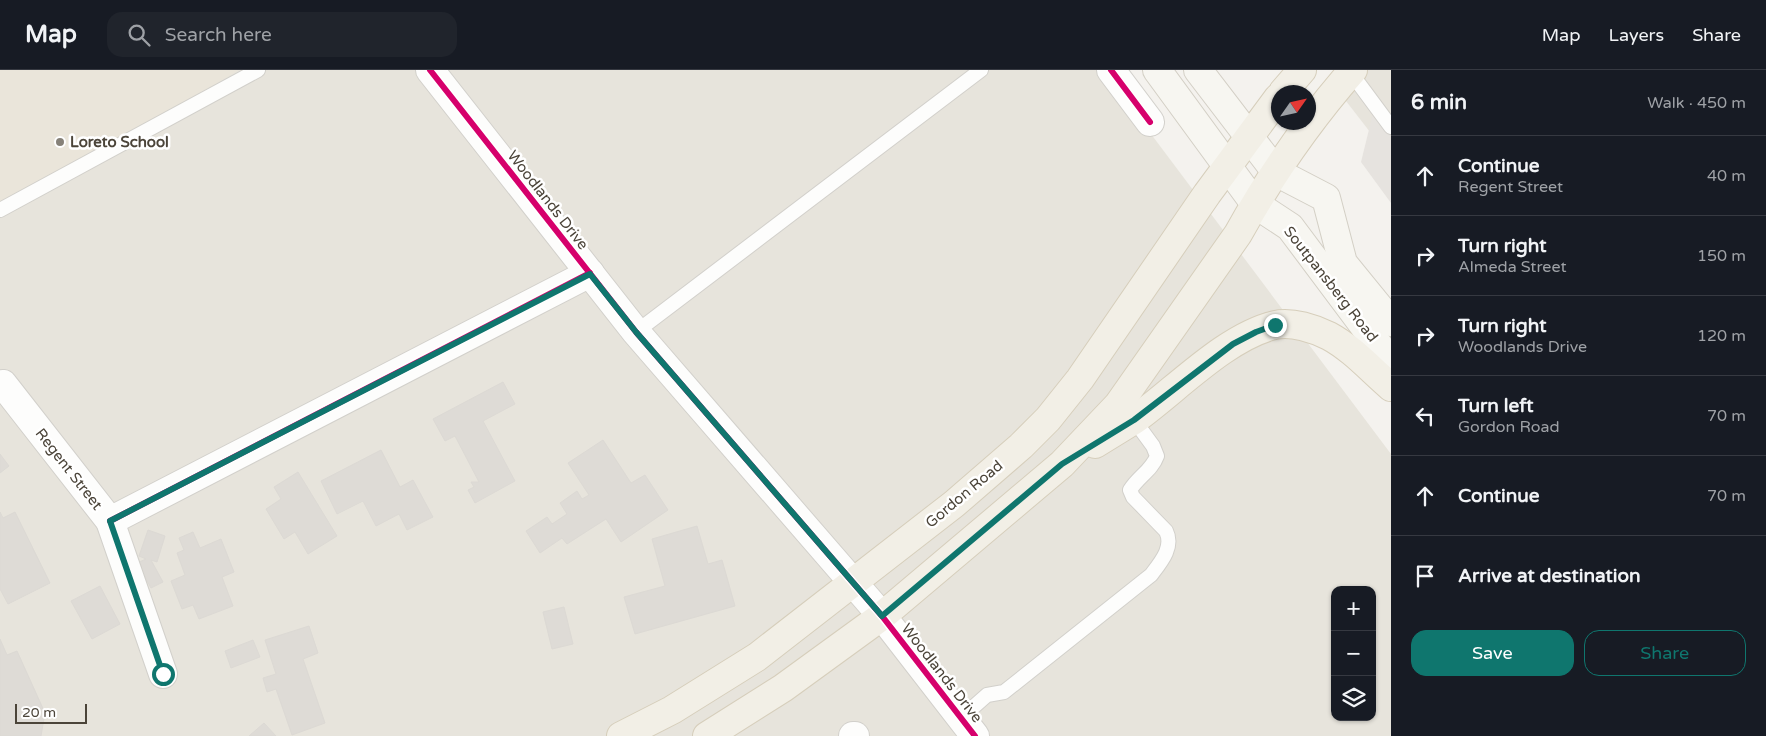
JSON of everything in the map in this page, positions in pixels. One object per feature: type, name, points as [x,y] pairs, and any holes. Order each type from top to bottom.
[{"type":"main road","name":"Soutpansberg Road","points":[[1158,70],[1255,204],[1290,227],[1391,362]]},
{"type":"main road","name":"Soutpansberg Road","points":[[1198,70],[1248,138],[1276,172],[1326,198],[1343,263],[1391,322]]},
{"type":"main road","points":[[1289,85],[1302,70]]},
{"type":"main road","points":[[707,736],[783,688],[882,616],[1062,464],[1118,406],[1238,234],[1255,204],[1306,126],[1352,71]]},
{"type":"main road","name":"Gordon Road","points":[[621,736],[672,710],[757,657],[954,504],[1021,446],[1048,419],[1091,364],[1207,194],[1271,107]]},
{"type":"main road","points":[[1062,464],[1134,420],[1233,344],[1256,332],[1282,324],[1310,329],[1330,337],[1348,349],[1391,387]]},
{"type":"street","name":"Woodlands Drive","points":[[430,70],[636,332],[882,616],[968,727]]},
{"type":"street","points":[[1111,70],[1150,122]]},
{"type":"street","points":[[110,521],[590,274]]},
{"type":"street","name":"Regent Street","points":[[3,384],[110,521],[163,674]]},
{"type":"lane","points":[[0,210],[258,70]]},
{"type":"lane","points":[[636,332],[981,70]]},
{"type":"lane","points":[[1352,71],[1391,127]]},
{"type":"lane","points":[[968,727],[987,695],[1004,692],[1152,575],[1166,554],[1169,538],[1166,531],[1133,497],[1130,490],[1154,464],[1157,456],[1153,446],[1134,420]]},
{"type":"shaded area","points":[[0,70],[1103,70],[1391,454],[1391,736],[0,736]]},
{"type":"shaded area","name":"Loreto School","points":[[0,70],[239,70],[0,215]]},
{"type":"shaded area","points":[[1368,70],[1391,70],[1391,159],[1339,92]]},
{"type":"shaded area","points":[[1375,105],[1391,127],[1391,203],[1361,162]]},
{"type":"building","points":[[503,382],[515,404],[483,421],[515,481],[475,503],[468,490],[474,487],[471,482],[479,482],[455,436],[445,441],[433,419]]},
{"type":"building","points":[[603,440],[631,483],[645,475],[668,510],[621,542],[606,519],[567,544],[562,538],[540,553],[526,531],[547,517],[552,524],[567,514],[560,503],[577,491],[582,499],[589,495],[568,463]]},
{"type":"building","points":[[381,450],[400,487],[413,480],[433,517],[407,530],[399,514],[376,526],[363,501],[337,514],[321,481]]},
{"type":"building","points":[[0,454],[9,466],[0,473]]},
{"type":"building","points":[[298,472],[337,536],[308,554],[295,532],[284,539],[266,509],[281,499],[274,487]]},
{"type":"building","points":[[0,512],[3,518],[15,512],[50,583],[8,604],[0,589]]},
{"type":"building","points":[[697,526],[708,564],[722,560],[735,606],[635,634],[624,597],[665,586],[652,539]]},
{"type":"building","points":[[148,530],[165,536],[157,562],[151,560],[163,582],[151,588],[137,563],[146,559],[139,556]]},
{"type":"building","points":[[193,532],[200,548],[221,539],[234,572],[222,577],[233,606],[199,619],[193,605],[182,609],[171,581],[185,575],[177,553],[184,550],[179,538]]},
{"type":"building","points":[[100,586],[120,624],[92,639],[71,601]]},
{"type":"building","points":[[564,607],[573,644],[552,649],[543,612]]},
{"type":"building","points":[[309,626],[318,653],[303,659],[325,723],[292,735],[276,689],[267,692],[263,678],[276,674],[265,640]]},
{"type":"building","points":[[0,639],[7,655],[17,651],[45,713],[41,736],[0,736]]},
{"type":"building","points":[[253,640],[260,657],[231,668],[225,651]]},
{"type":"building","points":[[264,723],[276,736],[249,736]]},
{"type":"cycle path","points":[[430,70],[636,332],[882,616],[975,736]]},
{"type":"cycle path","points":[[1111,70],[1150,122]]},
{"type":"cycle path","points":[[110,521],[590,273]]},
{"type":"place","name":"Loreto School","points":[[60,142]]},
{"type":"route","points":[[163,674],[110,521],[590,274],[636,332],[882,616],[1062,464],[1134,420],[1233,344],[1275,325]]}]
